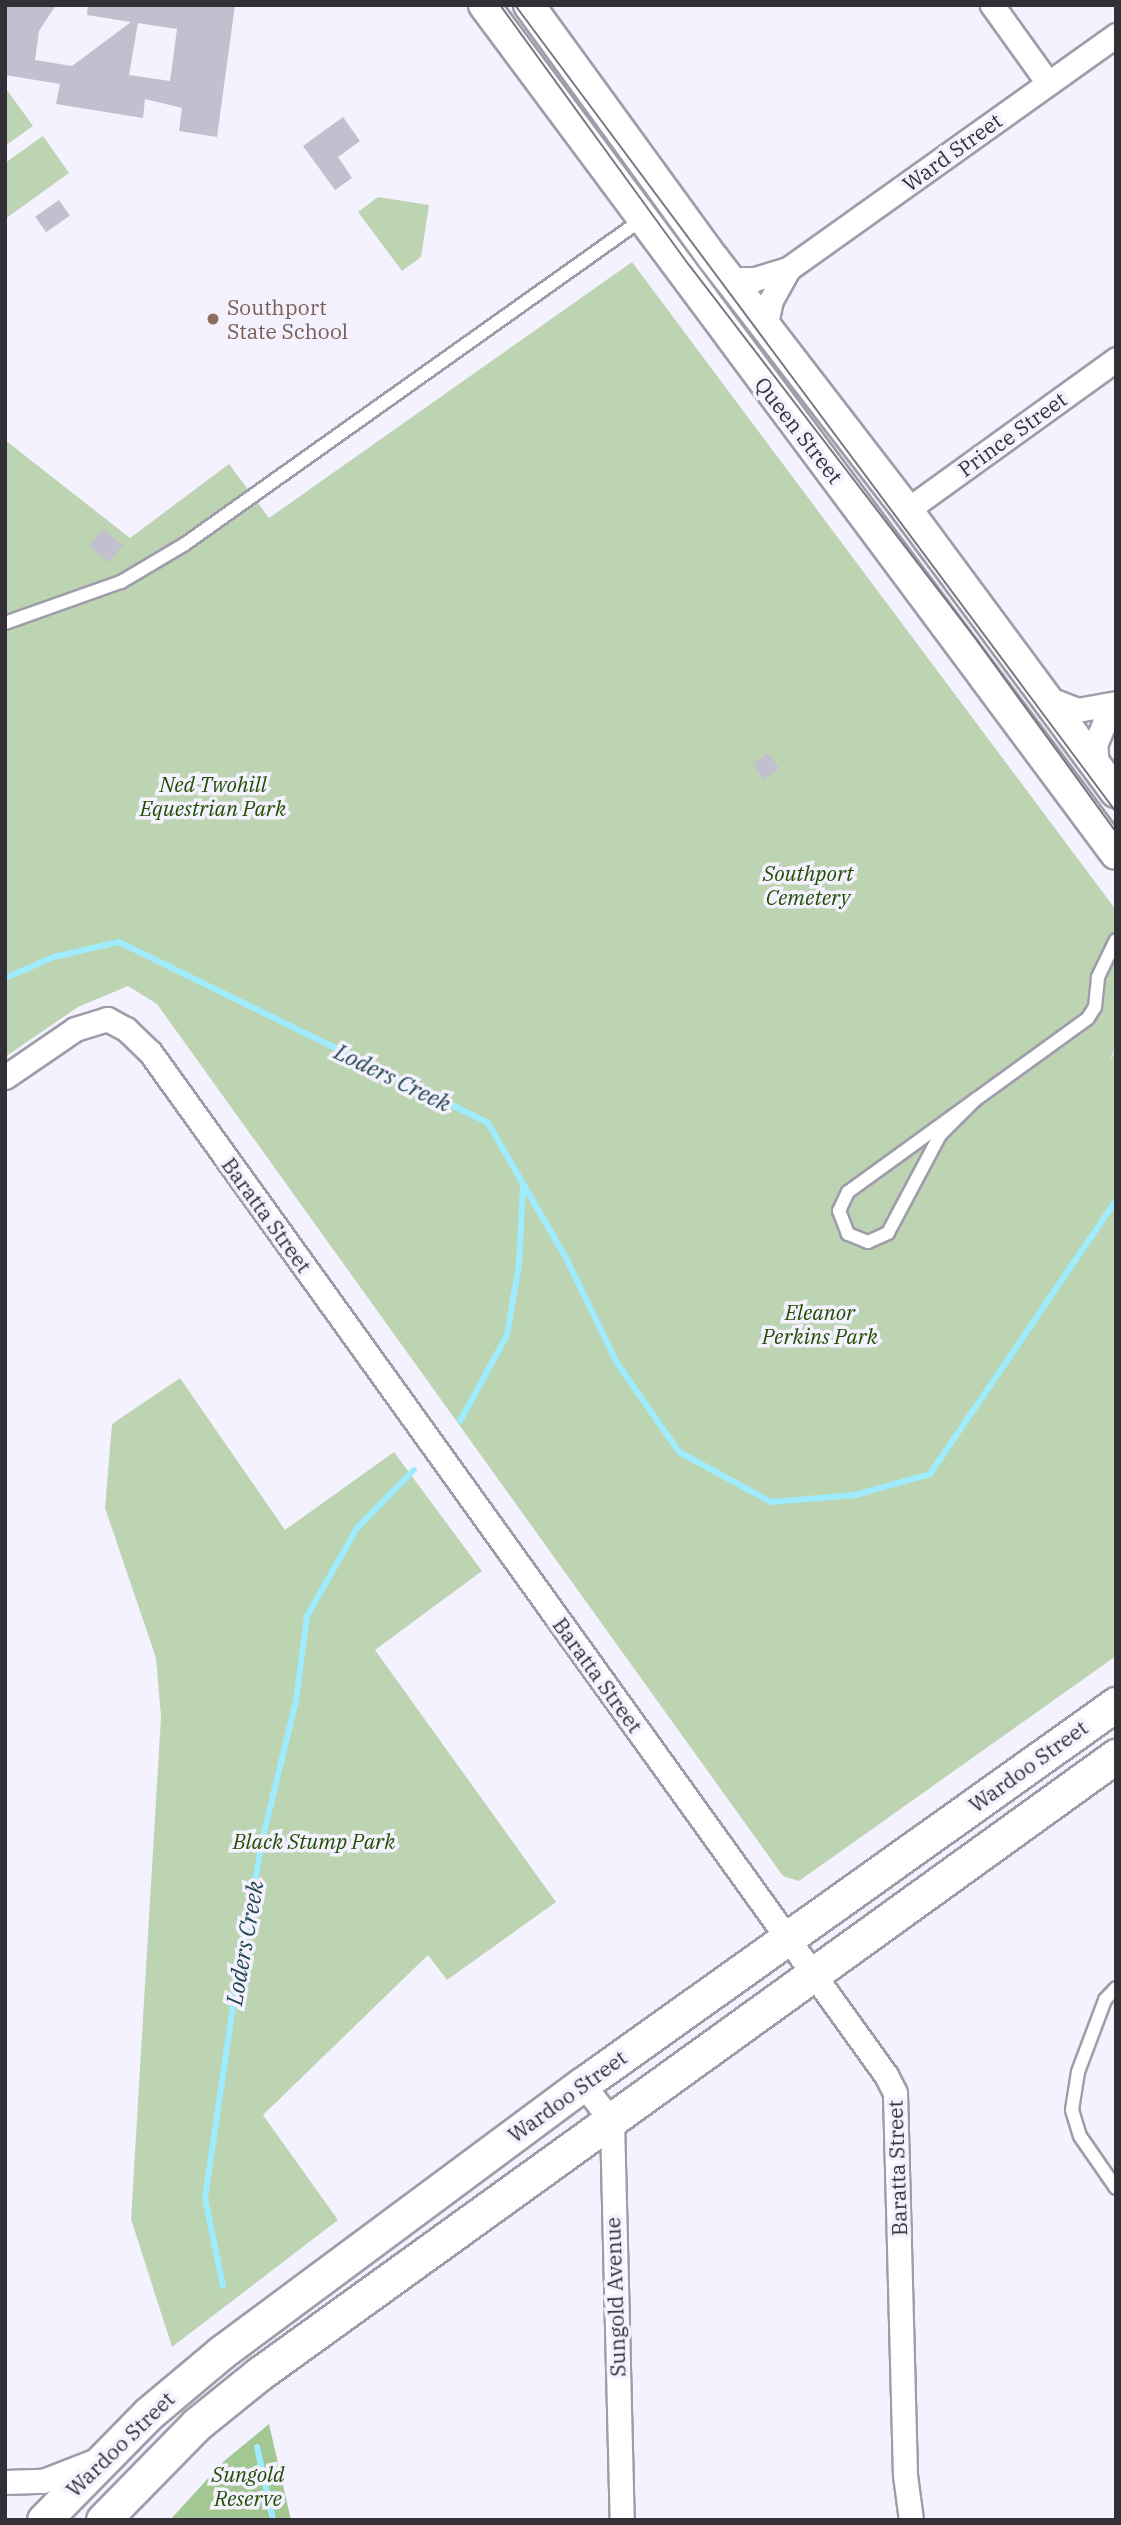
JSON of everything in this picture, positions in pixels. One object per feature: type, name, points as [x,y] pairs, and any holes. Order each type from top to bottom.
[{"type":"main road","name":"Wardoo Street","points":[[44,2520],[105,2455],[222,2352],[583,2084],[1116,1704]]},
{"type":"main road","name":"Wardoo Street","points":[[103,2520],[226,2400],[1116,1756]]},
{"type":"street","name":"Queen Street","points":[[484,5],[641,220],[978,663],[1116,853]]},
{"type":"street","name":"Queen Street","points":[[529,5],[765,328],[908,510],[1116,792]]},
{"type":"street","points":[[992,5],[1048,83]]},
{"type":"street","name":"Ward Street","points":[[729,279],[755,279],[788,269],[1116,35]]},
{"type":"street","name":"Ward Street","points":[[765,328],[771,300],[788,269]]},
{"type":"street","name":"Prince Street","points":[[908,510],[1116,359]]},
{"type":"street","points":[[1049,699],[1071,710],[1114,705]]},
{"type":"street","points":[[1097,766],[1095,745],[1114,705]]},
{"type":"street","name":"Baratta Street","points":[[5,1077],[75,1029],[107,1019],[126,1029],[150,1052],[814,1975],[895,2093],[905,2475],[911,2520]]},
{"type":"street","points":[[583,2084],[612,2122]]},
{"type":"street","name":"Sungold Avenue","points":[[612,2122],[622,2520]]},
{"type":"street","points":[[10,2485],[64,2474],[105,2455]]},
{"type":"lane","points":[[5,623],[121,582],[185,544],[641,220]]},
{"type":"lane","points":[[976,1100],[940,1135],[888,1233],[869,1242],[848,1234],[839,1211],[848,1192],[1088,1018],[1094,1007],[1098,976],[1116,940]]},
{"type":"lane","points":[[1116,1988],[1105,2000],[1078,2072],[1072,2110],[1080,2136],[1116,2188]]},
{"type":"green space","points":[[7,90],[33,126],[5,146],[5,91]]},
{"type":"green space","points":[[43,136],[69,173],[5,219],[5,163]]},
{"type":"green space","points":[[378,197],[429,205],[421,257],[402,271],[358,212]]},
{"type":"green space","points":[[632,262],[1116,910],[1116,1045],[1109,1063],[1116,1049],[1116,1656],[799,1881],[783,1876],[157,1004],[128,986],[78,1007],[5,1057],[5,440],[130,538],[229,464],[269,518]]},
{"type":"green space","name":"Black Stump Park","points":[[180,1378],[285,1530],[394,1452],[482,1571],[375,1650],[556,1902],[447,1980],[428,1955],[263,2115],[338,2220],[172,2347],[131,2219],[161,1717],[156,1658],[105,1508],[112,1424]]},
{"type":"green space","name":"Sungold Reserve","points":[[269,2424],[291,2520],[170,2520],[223,2462]]},
{"type":"building","points":[[5,5],[56,5],[39,31],[35,60],[72,66],[131,22],[87,15],[88,5],[235,5],[217,137],[179,131],[182,108],[145,99],[143,118],[56,104],[60,84],[5,75]],"holes":[[[138,23],[177,29],[170,81],[129,75]]]},
{"type":"building","points":[[343,117],[360,141],[338,157],[352,178],[335,190],[303,146]]},
{"type":"building","points":[[59,200],[70,216],[46,232],[35,217]]},
{"type":"building","points":[[103,529],[123,545],[109,562],[89,546]]},
{"type":"building","points":[[768,753],[779,768],[764,780],[753,764]]},
{"type":"waterway","points":[[5,978],[54,957],[119,942],[488,1123],[567,1260],[617,1363],[679,1452],[771,1502],[855,1495],[930,1474],[1116,1200]]},
{"type":"waterway","name":"Loders Creek","points":[[460,1421],[507,1335],[519,1265],[523,1186]]},
{"type":"waterway","name":"Loders Creek","points":[[223,2286],[205,2198],[235,1992],[263,1837],[296,1701],[307,1616],[357,1528],[414,1470]]},
{"type":"waterway","name":"Loders Creek","points":[[257,2447],[273,2520]]},
{"type":"tram line","points":[[500,5],[689,265],[978,642],[1116,832]]},
{"type":"tram line","points":[[515,5],[1116,812]]},
{"type":"place","name":"Southport State School","points":[[213,319]]},
{"type":"park label","name":"Ned Twohill Equestrian Park","points":[[213,796]]},
{"type":"park label","name":"Southport Cemetery","points":[[808,885]]},
{"type":"park label","name":"Eleanor Perkins Park","points":[[820,1324]]}]
